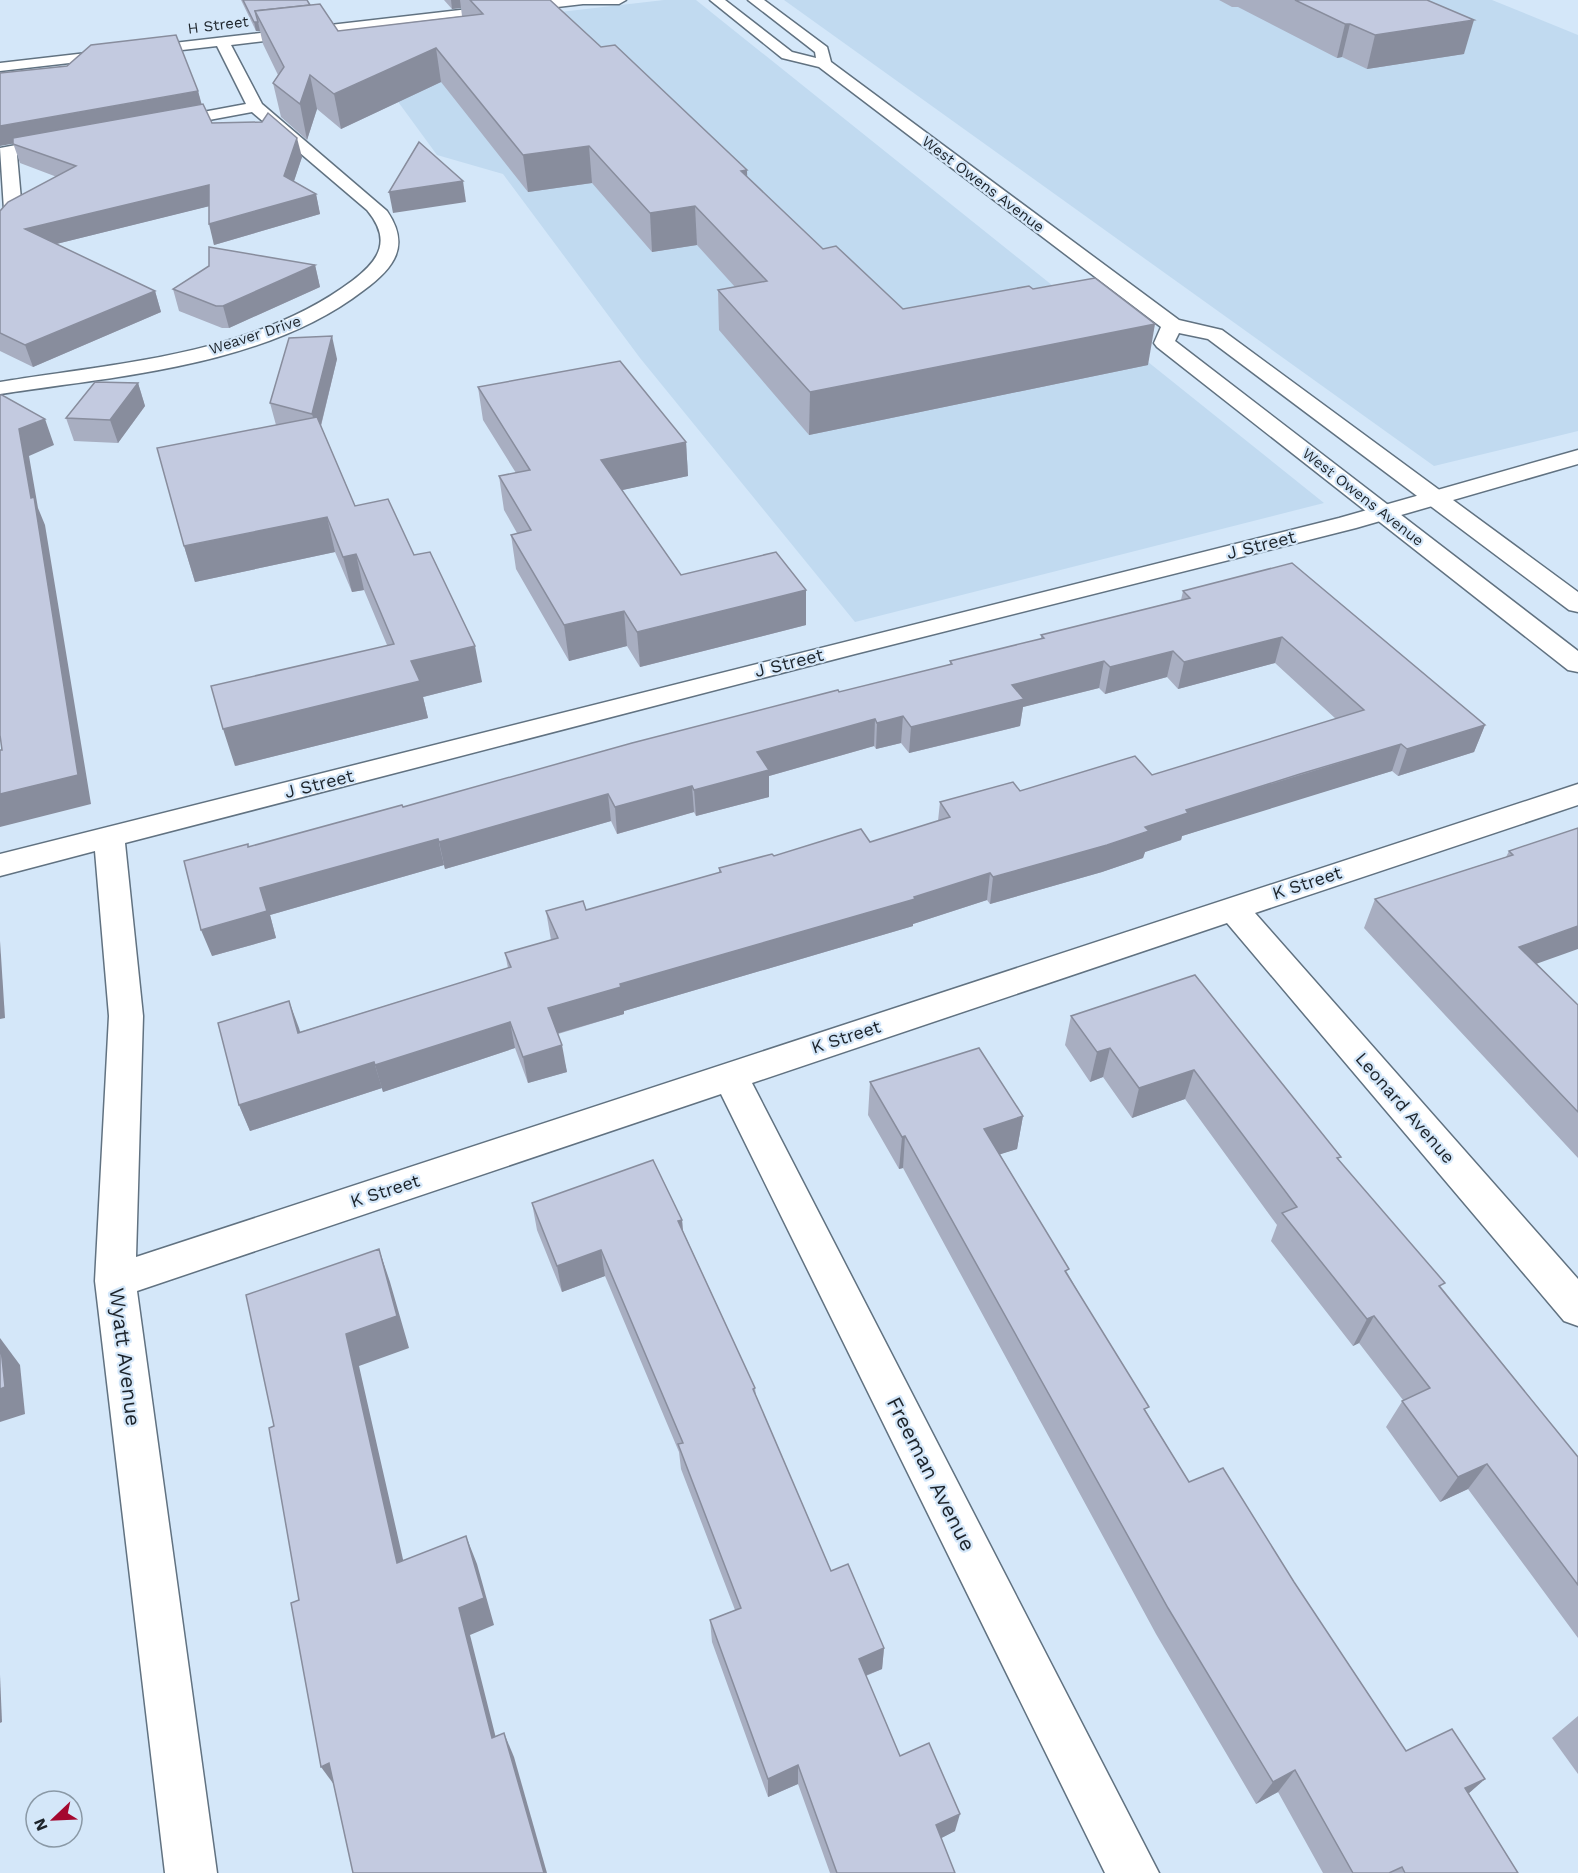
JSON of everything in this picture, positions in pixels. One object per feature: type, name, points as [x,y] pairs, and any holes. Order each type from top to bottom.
[{"type":"street","name":"H Street","points":[[0,67],[583,0],[619,0]]},
{"type":"street","name":"West Owens Avenue","points":[[717,0],[788,55],[824,64],[1172,325],[1215,334],[1578,604]]},
{"type":"street","name":"West Owens Avenue","points":[[755,0],[822,50],[824,64]]},
{"type":"street","name":"Weaver Drive","points":[[0,388],[192,355],[237,344],[309,317],[339,301],[376,270],[388,255],[390,233],[387,221],[373,206],[255,107],[222,42]]},
{"type":"street","points":[[149,126],[255,107]]},
{"type":"street","points":[[0,226],[13,211],[4,152],[79,139]]},
{"type":"street","name":"West Owens Avenue","points":[[1172,325],[1164,343],[1578,664]]},
{"type":"street","name":"J Street","points":[[0,866],[1384,513],[1578,457]]},
{"type":"street","name":"K Street","points":[[115,1281],[1578,794]]},
{"type":"street","name":"Wyatt Avenue","points":[[109,838],[126,1016],[115,1281],[191,1873]]},
{"type":"street","name":"Leonard Avenue","points":[[1232,908],[1578,1308]]},
{"type":"street","name":"Freeman Avenue","points":[[730,1075],[1133,1873]]},
{"type":"shaded area","points":[[664,0],[696,0],[1324,503],[855,622],[640,358],[503,174],[437,155],[350,36]]},
{"type":"shaded area","points":[[784,0],[1492,0],[1578,35],[1578,431],[1434,466]]},
{"type":"building","points":[[243,0],[307,0],[310,5],[255,11],[258,22],[254,22]]},
{"type":"building","points":[[470,0],[550,0],[601,47],[615,45],[747,170],[741,171],[823,249],[836,246],[903,309],[1029,286],[1033,289],[1095,278],[1155,324],[810,392],[718,290],[767,281],[695,206],[650,213],[589,146],[523,155],[436,48],[334,94],[310,75],[300,104],[273,83],[284,67],[255,11],[320,4],[338,31],[483,14]]},
{"type":"building","points":[[1295,0],[1427,0],[1474,20],[1375,35],[1345,24]]},
{"type":"building","points":[[176,35],[198,91],[0,126],[0,73],[67,66],[91,45]]},
{"type":"building","points":[[203,104],[212,123],[262,122],[268,113],[297,138],[284,176],[316,194],[209,224],[209,185],[25,229],[155,291],[25,345],[0,333],[0,211],[8,202],[76,166],[13,144],[13,138]]},
{"type":"building","points":[[419,142],[463,181],[389,192]]},
{"type":"building","points":[[209,247],[315,265],[223,306],[216,306],[173,289],[209,266]]},
{"type":"building","points":[[332,336],[312,414],[270,403],[289,338]]},
{"type":"building","points":[[620,361],[686,442],[601,460],[681,575],[776,552],[806,590],[637,632],[624,611],[564,625],[511,535],[531,530],[499,476],[530,470],[478,387]]},
{"type":"building","points":[[95,382],[138,383],[110,420],[66,418]]},
{"type":"building","points":[[0,395],[45,419],[19,429],[31,498],[34,497],[78,775],[0,794],[0,750],[2,750],[0,735]]},
{"type":"building","points":[[317,417],[355,506],[388,499],[414,555],[430,552],[475,646],[411,661],[420,681],[223,729],[211,686],[394,644],[356,554],[343,557],[327,517],[184,546],[157,448]]},
{"type":"building","points":[[1292,563],[1485,725],[1407,749],[1401,744],[1300,774],[1186,810],[1188,813],[1145,827],[1149,831],[1107,845],[993,877],[990,873],[914,897],[915,899],[620,984],[621,987],[548,1008],[562,1045],[523,1057],[510,1022],[239,1105],[218,1023],[289,1001],[298,1033],[511,967],[505,953],[558,938],[546,911],[583,901],[586,910],[721,872],[719,868],[772,854],[774,856],[861,829],[870,842],[950,817],[940,802],[1013,782],[1020,791],[1135,756],[1152,775],[1364,710],[1282,637],[1184,662],[1173,651],[1110,667],[1104,661],[1012,685],[1024,699],[911,727],[903,716],[877,723],[875,719],[757,752],[769,770],[694,790],[692,786],[615,807],[608,794],[439,842],[438,839],[260,888],[267,911],[201,930],[184,861],[248,844],[248,847],[402,805],[403,807],[632,743],[838,690],[839,692],[952,664],[950,661],[1044,638],[1041,635],[1190,598],[1183,591]]},
{"type":"building","points":[[1578,828],[1578,926],[1519,947],[1578,1005],[1578,1112],[1375,899],[1513,855],[1509,851]]},
{"type":"building","points":[[1195,975],[1341,1157],[1337,1158],[1445,1283],[1439,1286],[1578,1457],[1578,1585],[1487,1464],[1458,1477],[1402,1401],[1430,1388],[1374,1316],[1367,1319],[1282,1213],[1297,1207],[1194,1070],[1139,1088],[1110,1048],[1097,1052],[1071,1016]]},
{"type":"building","points":[[979,1048],[1023,1116],[984,1129],[1069,1269],[1065,1271],[1149,1407],[1144,1409],[1189,1482],[1223,1468],[1294,1582],[1406,1751],[1452,1729],[1485,1779],[1465,1788],[1518,1873],[1405,1873],[1402,1867],[1389,1873],[1353,1873],[1295,1770],[1273,1782],[1168,1608],[905,1136],[902,1137],[870,1082]]},
{"type":"building","points":[[653,1160],[682,1220],[678,1221],[755,1388],[753,1389],[831,1571],[848,1564],[884,1648],[859,1659],[900,1756],[929,1743],[960,1814],[936,1825],[955,1873],[837,1873],[798,1765],[768,1779],[710,1620],[741,1608],[678,1444],[683,1443],[601,1250],[557,1266],[532,1203]]},
{"type":"building","points":[[379,1249],[397,1316],[346,1334],[397,1563],[466,1536],[484,1598],[459,1608],[492,1738],[504,1733],[544,1873],[353,1873],[329,1763],[321,1767],[291,1603],[299,1600],[269,1428],[274,1426],[246,1295]]},
{"type":"building","points":[[0,1339],[5,1387],[0,1389]]}]
